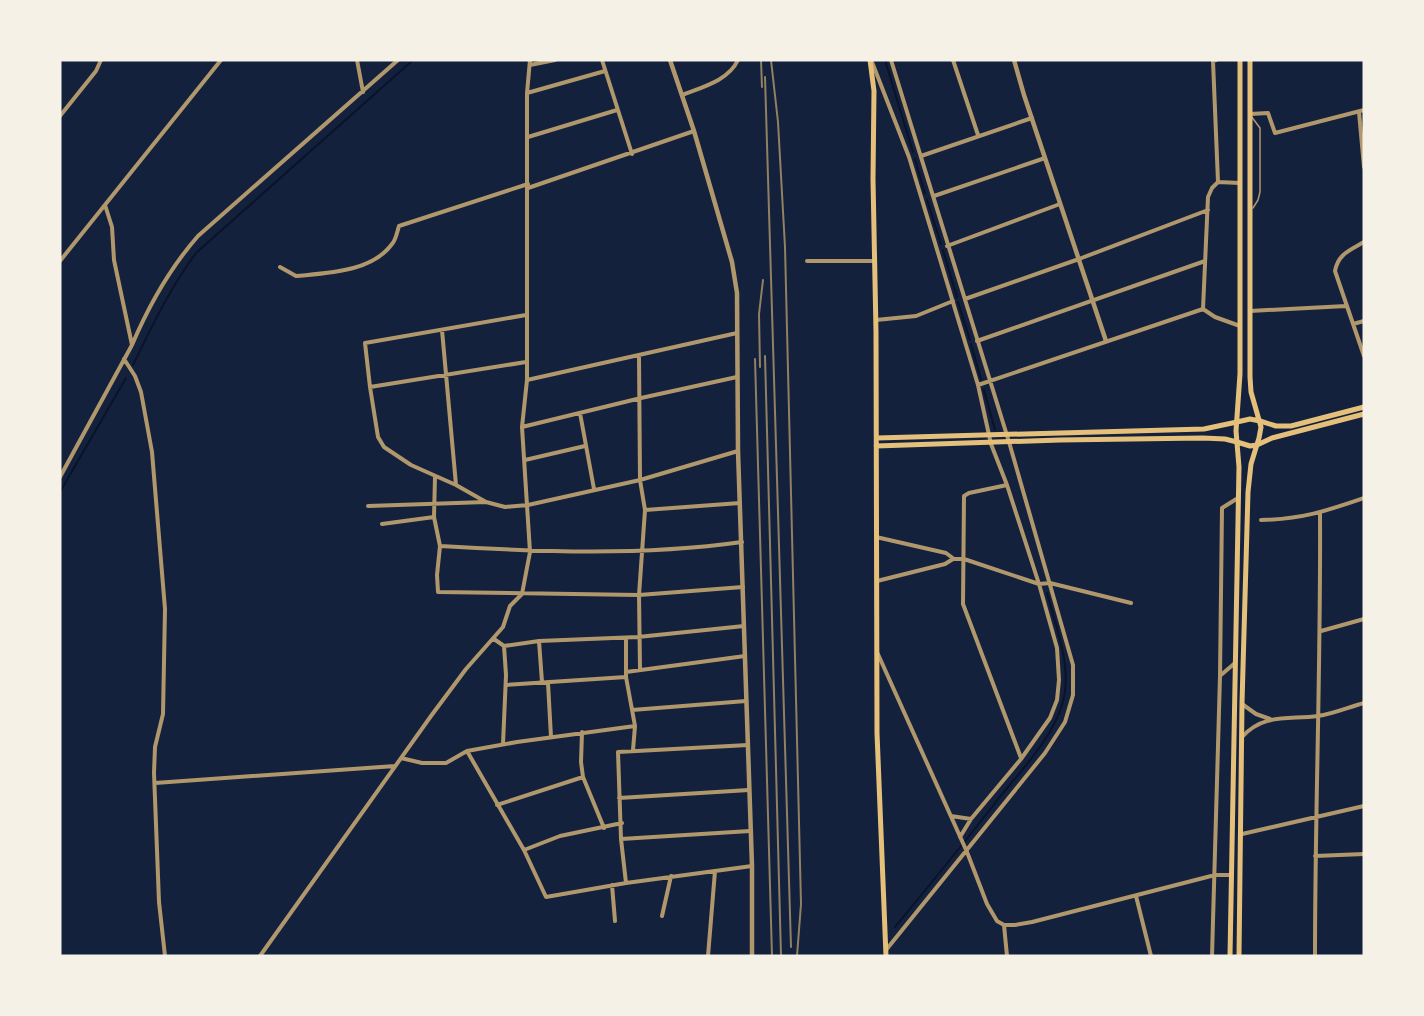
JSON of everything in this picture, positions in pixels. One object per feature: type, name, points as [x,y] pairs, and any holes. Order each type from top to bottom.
[{"type":"main road","points":[[871,60],[874,92],[877,744],[886,953]]},
{"type":"main road","points":[[1230,956],[1239,498],[1237,422],[1240,394],[1240,60]]},
{"type":"main road","points":[[1239,956],[1242,703],[1248,492],[1251,464],[1261,427],[1251,392],[1250,377],[1250,60]]},
{"type":"main road","points":[[877,438],[1204,429],[1250,419],[1276,426],[1291,426],[1364,407]]},
{"type":"main road","points":[[876,446],[1208,438],[1250,446],[1364,414]]},
{"type":"street","points":[[60,116],[96,71],[100,60]]},
{"type":"street","points":[[60,261],[220,60]]},
{"type":"street","points":[[357,60],[363,93]]},
{"type":"street","points":[[60,477],[132,345],[166,277],[182,254],[198,236],[398,60]]},
{"type":"street","points":[[260,956],[466,669],[503,627],[510,606],[522,594],[530,552],[522,427],[527,380],[527,93],[530,63],[555,60]]},
{"type":"street","points":[[602,60],[632,154]]},
{"type":"street","points":[[670,60],[694,131],[732,262],[737,293],[738,451],[750,790],[752,956]]},
{"type":"street","points":[[682,95],[724,77],[734,69],[738,60]]},
{"type":"street","points":[[871,60],[909,157],[978,385],[991,444],[1007,485],[1057,648],[1059,680],[1057,700],[1050,718],[1021,759],[971,819],[960,837]]},
{"type":"street","points":[[886,953],[1045,753],[1065,722],[1073,695],[1074,665],[1010,442],[947,246],[934,196],[891,60]]},
{"type":"street","points":[[953,60],[978,135]]},
{"type":"street","points":[[1014,60],[1106,340]]},
{"type":"street","points":[[1203,309],[1209,197],[1212,188],[1218,182],[1213,60],[1216,60]]},
{"type":"street","points":[[527,93],[605,71]]},
{"type":"street","points":[[528,137],[617,110]]},
{"type":"street","points":[[1250,114],[1268,114],[1275,133],[1362,111],[1364,167]]},
{"type":"street","points":[[921,156],[1032,118]]},
{"type":"street","points":[[280,267],[296,276],[355,268],[377,258],[393,243],[399,226],[632,154],[694,131]]},
{"type":"street","points":[[934,196],[1045,158]]},
{"type":"street","points":[[1218,182],[1240,183]]},
{"type":"street","points":[[947,246],[1060,204]]},
{"type":"street","points":[[105,206],[112,227],[114,260],[132,345]]},
{"type":"street","points":[[964,299],[1079,260],[1208,210]]},
{"type":"street","points":[[1364,242],[1342,254],[1336,262],[1335,271],[1364,356]]},
{"type":"street","points":[[807,261],[874,261]]},
{"type":"street","points":[[977,341],[1205,261]]},
{"type":"street","points":[[876,320],[916,316],[953,302]]},
{"type":"street","points":[[1250,311],[1346,306]]},
{"type":"street","points":[[978,385],[1203,309]]},
{"type":"street","points":[[1203,309],[1215,317],[1240,326]]},
{"type":"street","points":[[526,315],[365,342],[378,437],[384,447],[411,465],[435,477],[456,485],[486,502],[505,507],[528,505],[640,480],[738,451]]},
{"type":"street","points":[[1353,324],[1364,321]]},
{"type":"street","points":[[442,330],[456,485]]},
{"type":"street","points":[[527,380],[737,333]]},
{"type":"street","points":[[639,356],[640,480],[645,510],[639,595],[640,669]]},
{"type":"street","points":[[124,359],[135,376],[141,392],[152,452],[165,609],[163,714],[155,747],[159,902],[165,956]]},
{"type":"street","points":[[370,387],[526,362]]},
{"type":"street","points":[[522,427],[737,377]]},
{"type":"street","points":[[579,413],[594,489]]},
{"type":"street","points":[[525,460],[585,446]]},
{"type":"street","points":[[435,477],[434,517],[440,546],[438,592],[639,595],[743,587]]},
{"type":"street","points":[[1007,485],[964,496],[963,604],[1021,759]]},
{"type":"street","points":[[1212,956],[1222,508],[1239,498]]},
{"type":"street","points":[[1262,520],[1292,519],[1320,513],[1364,498]]},
{"type":"street","points":[[368,506],[486,502]]},
{"type":"street","points":[[645,510],[741,503]]},
{"type":"street","points":[[1315,956],[1315,856],[1321,631],[1320,513]]},
{"type":"street","points":[[382,524],[434,517]]},
{"type":"street","points":[[876,537],[946,553],[954,559]]},
{"type":"street","points":[[440,546],[530,552],[641,551],[698,548],[742,542]]},
{"type":"street","points":[[876,582],[945,564],[954,559],[964,559],[1039,584],[1050,583],[1131,603]]},
{"type":"street","points":[[1321,631],[1364,619]]},
{"type":"street","points":[[494,639],[504,646],[539,641],[638,637],[744,626]]},
{"type":"street","points":[[626,638],[626,675],[635,726],[633,750]]},
{"type":"street","points":[[539,641],[542,682]]},
{"type":"street","points":[[503,744],[506,685],[504,646]]},
{"type":"street","points":[[877,652],[951,816],[987,904],[997,921],[1004,925],[1016,926],[1215,875],[1232,875]]},
{"type":"street","points":[[506,685],[626,675],[640,669],[745,656]]},
{"type":"street","points":[[1220,676],[1235,663]]},
{"type":"street","points":[[548,683],[551,737]]},
{"type":"street","points":[[632,710],[746,701]]},
{"type":"street","points":[[1242,703],[1256,714],[1270,719]]},
{"type":"street","points":[[1242,737],[1257,724],[1270,719],[1319,716],[1364,703]]},
{"type":"street","points":[[401,758],[422,763],[446,763],[467,751],[582,732],[635,726]]},
{"type":"street","points":[[582,732],[583,777],[604,828]]},
{"type":"street","points":[[626,883],[621,839],[618,752],[748,745]]},
{"type":"street","points":[[467,751],[524,850],[546,897],[671,876],[752,866]]},
{"type":"street","points":[[155,783],[395,766]]},
{"type":"street","points":[[497,805],[583,777]]},
{"type":"street","points":[[619,798],[750,790]]},
{"type":"street","points":[[1242,834],[1316,819],[1364,806]]},
{"type":"street","points":[[951,816],[971,819]]},
{"type":"street","points":[[524,850],[560,836],[621,823]]},
{"type":"street","points":[[621,839],[750,831]]},
{"type":"street","points":[[1315,856],[1364,854]]},
{"type":"street","points":[[708,956],[715,872]]},
{"type":"street","points":[[663,916],[671,876]]},
{"type":"street","points":[[612,885],[615,921]]},
{"type":"street","points":[[1136,896],[1151,956]]},
{"type":"street","points":[[1004,925],[1007,956]]},
{"type":"lane","points":[[1250,114],[1260,128],[1260,192],[1250,212]]},
{"type":"waterway","points":[[133,365],[154,322],[196,253],[413,60]]},
{"type":"waterway","points":[[885,60],[913,152]]},
{"type":"waterway","points":[[915,159],[925,194]]},
{"type":"waterway","points":[[927,200],[941,244]]},
{"type":"waterway","points":[[943,250],[957,297]]},
{"type":"waterway","points":[[958,302],[970,340]]},
{"type":"waterway","points":[[971,344],[981,379]]},
{"type":"waterway","points":[[60,492],[126,378]]},
{"type":"waterway","points":[[984,390],[995,430]]},
{"type":"waterway","points":[[895,927],[1038,750],[1062,706],[1066,679],[1065,666],[1047,593]]},
{"type":"railway","points":[[761,60],[762,87]]},
{"type":"railway","points":[[771,60],[778,122],[785,247],[801,904],[797,956]]},
{"type":"railway","points":[[765,77],[791,947]]},
{"type":"railway","points":[[760,367],[759,314],[763,280]]},
{"type":"railway","points":[[765,356],[781,956]]},
{"type":"railway","points":[[755,359],[772,956]]}]
